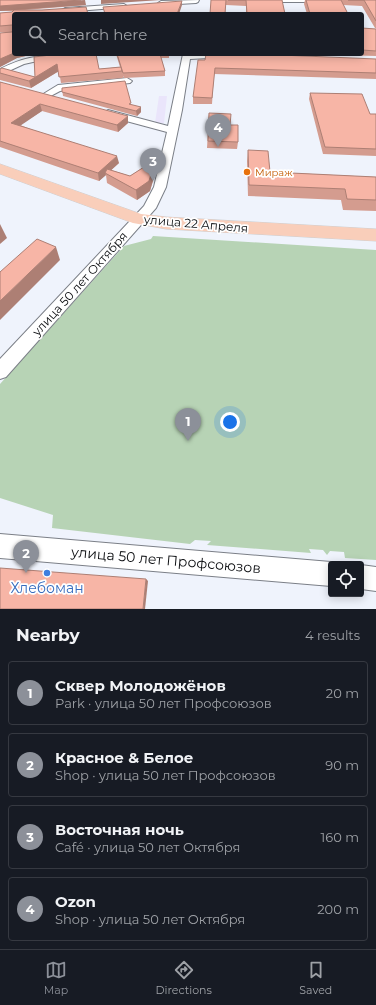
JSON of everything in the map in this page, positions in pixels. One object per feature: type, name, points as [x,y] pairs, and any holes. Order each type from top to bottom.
[{"type":"main road","name":"улица 22 Апреля","points":[[0,169],[139,219],[166,223],[376,235]]},
{"type":"street","points":[[233,0],[262,4],[319,4],[331,0]]},
{"type":"street","points":[[153,4],[196,3]]},
{"type":"street","points":[[60,10],[130,5]]},
{"type":"street","points":[[0,72],[21,62],[33,59],[65,56]]},
{"type":"street","points":[[187,56],[233,56]]},
{"type":"street","name":"улица 50 лет Октября","points":[[0,371],[149,208],[160,187],[187,56]]},
{"type":"street","points":[[60,100],[41,95],[58,88],[127,81]]},
{"type":"street","points":[[97,110],[172,130]]},
{"type":"street","name":"улица 50 лет Профсоюзов","points":[[0,546],[328,574]]},
{"type":"street","points":[[364,577],[376,579]]},
{"type":"shaded area","points":[[159,96],[167,96],[164,123],[155,123]]},
{"type":"green space","points":[[153,236],[376,250],[376,560],[345,558],[344,552],[330,551],[327,555],[323,550],[309,549],[311,553],[207,545],[211,541],[195,540],[190,544],[52,528],[53,515],[0,498],[0,384],[124,246],[151,239]]},
{"type":"building","points":[[0,0],[81,0],[0,6]]},
{"type":"building","points":[[211,0],[226,0],[225,12],[210,12]]},
{"type":"building","points":[[246,0],[282,0],[285,12],[247,12]]},
{"type":"building","points":[[306,0],[341,0],[347,12],[309,12]]},
{"type":"building","points":[[364,0],[376,0],[376,21]]},
{"type":"building","points":[[182,1],[178,12],[104,12],[103,7]]},
{"type":"building","points":[[86,7],[87,12],[12,12],[14,10]]},
{"type":"building","points":[[12,12],[12,25],[0,26],[0,13]]},
{"type":"building","points":[[364,28],[376,29],[376,51],[364,50]]},
{"type":"building","points":[[12,32],[12,54],[0,59],[0,33]]},
{"type":"building","points":[[96,56],[99,69],[121,67],[122,71],[59,77],[57,64],[29,81],[0,73],[0,69],[2,68],[35,77],[34,57]]},
{"type":"building","points":[[118,56],[161,56],[165,71],[123,73]]},
{"type":"building","points":[[206,56],[304,56],[376,59],[376,73],[215,68],[212,98],[193,97],[198,60],[205,60]]},
{"type":"building","points":[[125,81],[131,103],[129,104],[141,107],[136,111],[62,92],[62,88]]},
{"type":"building","points":[[0,82],[128,116],[117,125],[40,104],[11,123],[117,156],[98,173],[0,141]]},
{"type":"building","points":[[310,93],[362,94],[370,114],[376,114],[376,149],[325,147]]},
{"type":"building","points":[[209,113],[231,114],[230,125],[238,125],[238,142],[208,141]]},
{"type":"building","points":[[248,150],[268,151],[270,172],[376,177],[376,200],[347,199],[345,189],[249,185]]},
{"type":"building","points":[[155,160],[149,181],[136,190],[105,173],[107,169],[130,176]]},
{"type":"building","points":[[37,239],[56,247],[0,301],[0,272]]},
{"type":"building","points":[[0,568],[146,579],[143,609],[0,609]]},
{"type":"place","name":"Ozon","points":[[218,147]]},
{"type":"place","name":"Мираж","points":[[247,172]]},
{"type":"place","name":"Восточная ночь","points":[[153,181]]},
{"type":"place","name":"Сквер Молодожёнов","points":[[188,441]]},
{"type":"place","name":"Красное & Белое","points":[[26,573]]},
{"type":"place","name":"Хлебоман","points":[[47,573]]}]
